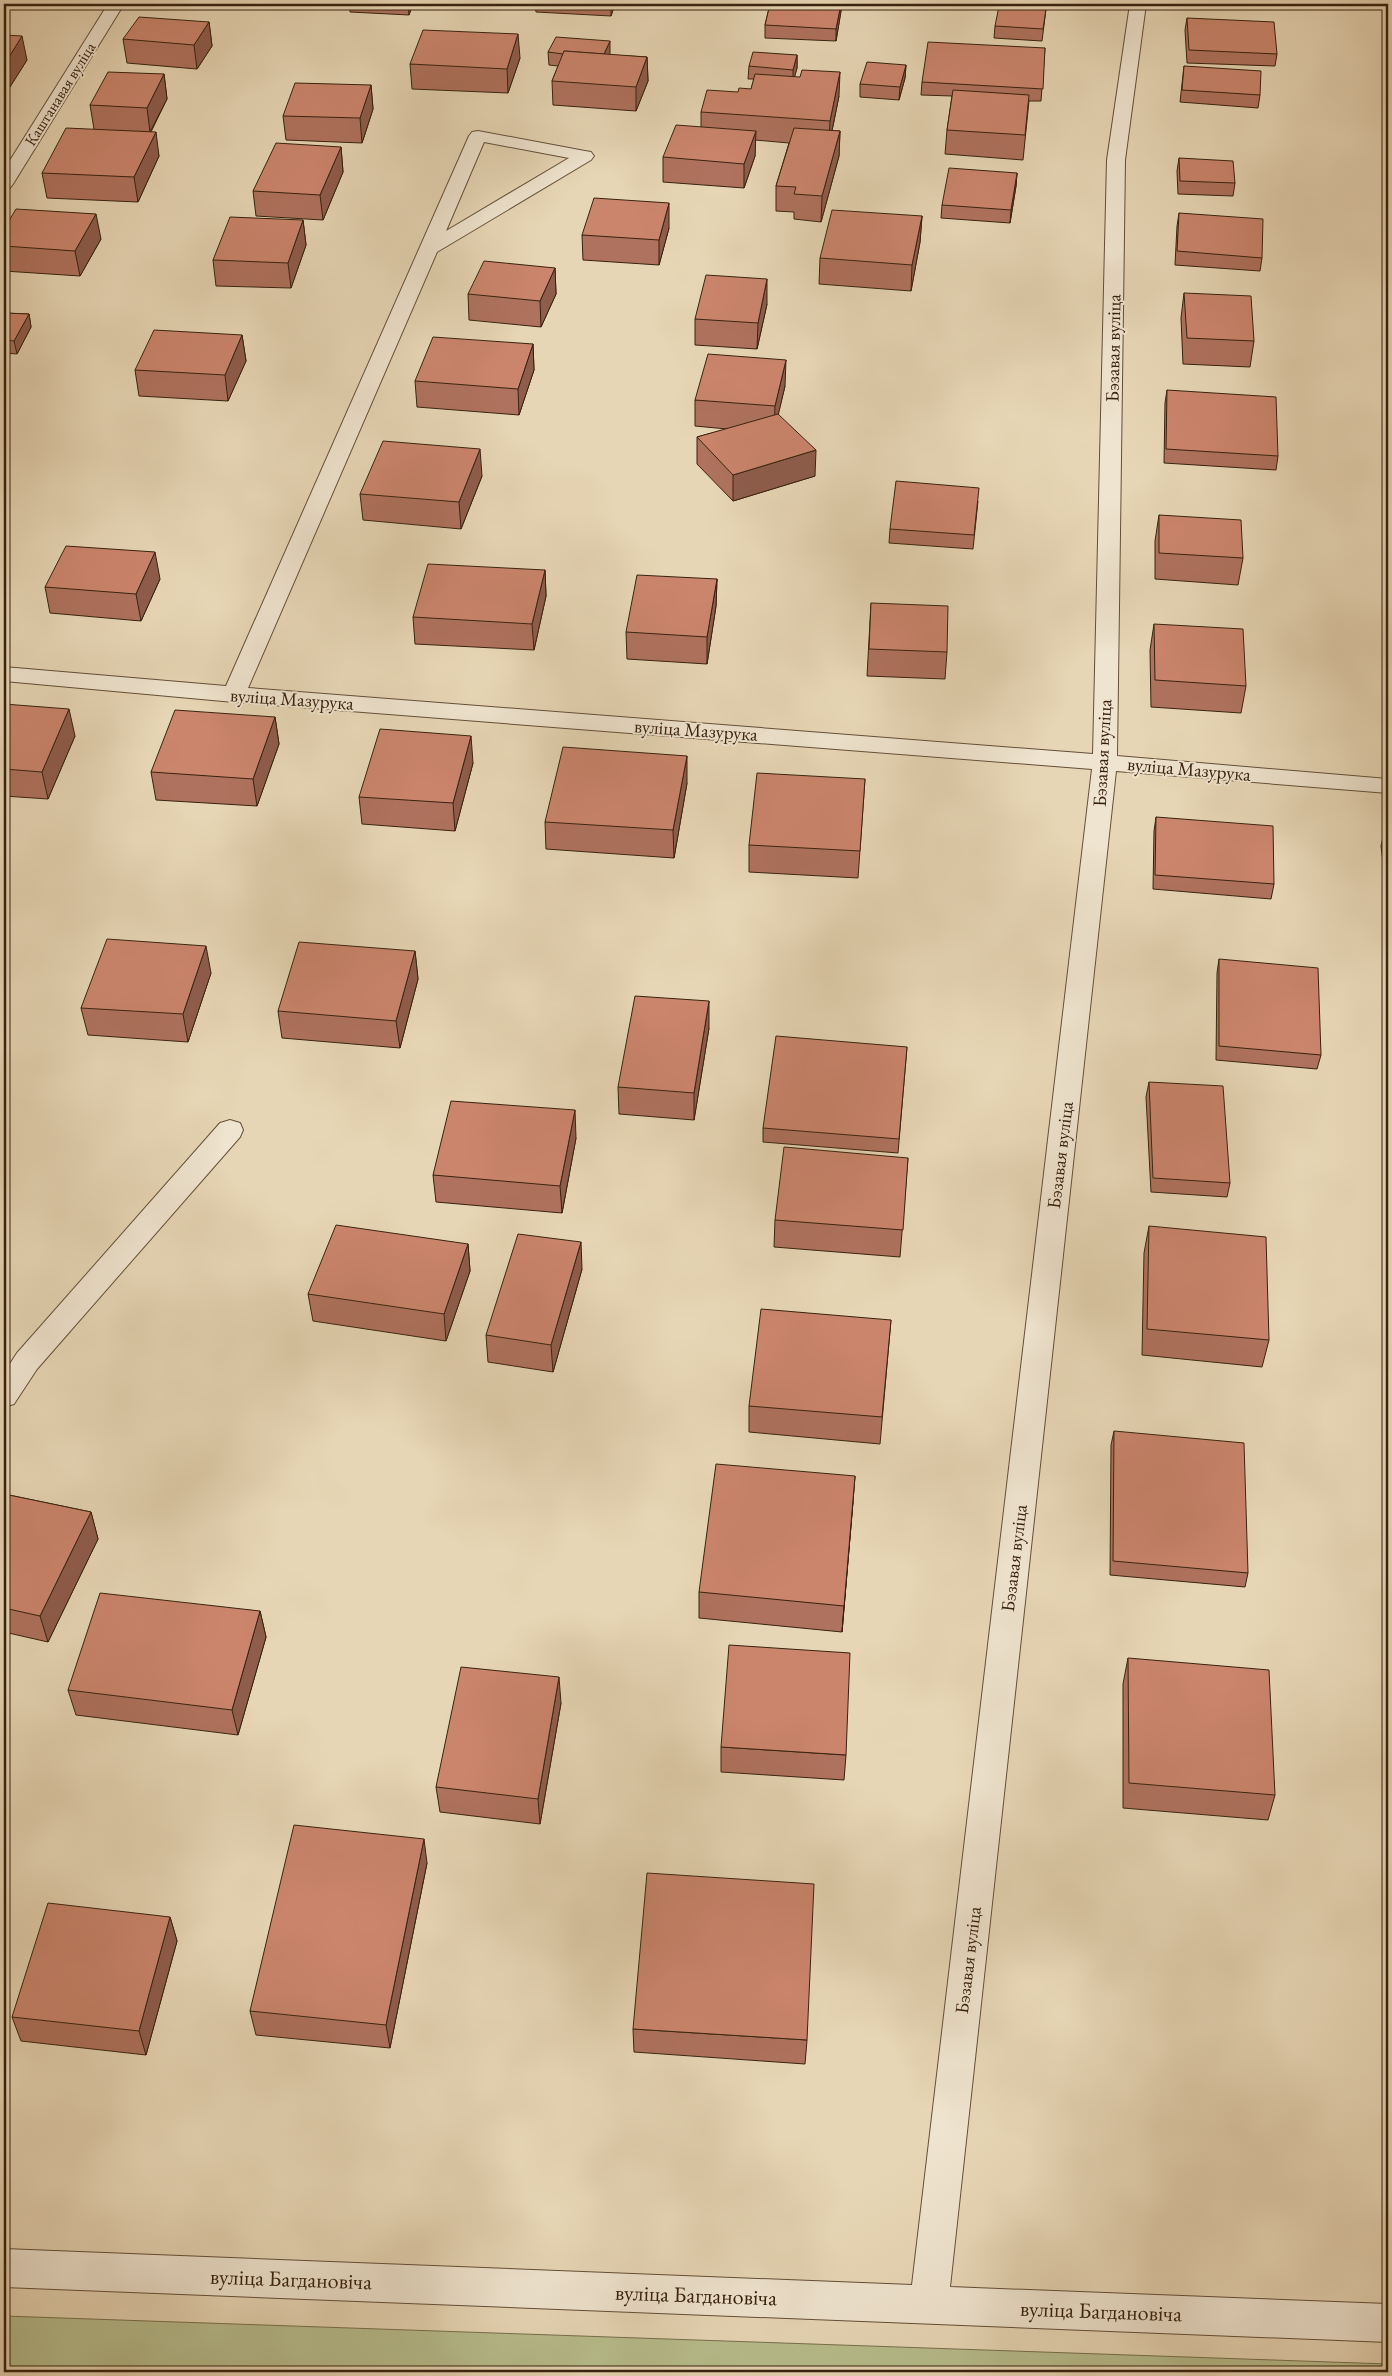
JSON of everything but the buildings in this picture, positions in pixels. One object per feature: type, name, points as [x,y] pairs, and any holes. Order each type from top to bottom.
[{"type":"street","name":"Каштанавая вуліца","points":[[4,184],[116,4]]},
{"type":"street","name":"Бэзавая вуліца","points":[[929,2304],[1105,762],[1116,160],[1138,4]]},
{"type":"street","points":[[234,695],[478,136],[585,156],[429,249]]},
{"type":"street","name":"вуліца Мазурука","points":[[4,674],[234,695],[1105,762],[1388,786]]},
{"type":"street","points":[[4,1396],[27,1361],[230,1130]]},
{"type":"street","name":"вуліца Багдановіча","points":[[4,2268],[1388,2323]]},
{"type":"green space","points":[[4,2316],[1388,2364],[1388,2372],[4,2372]]}]
